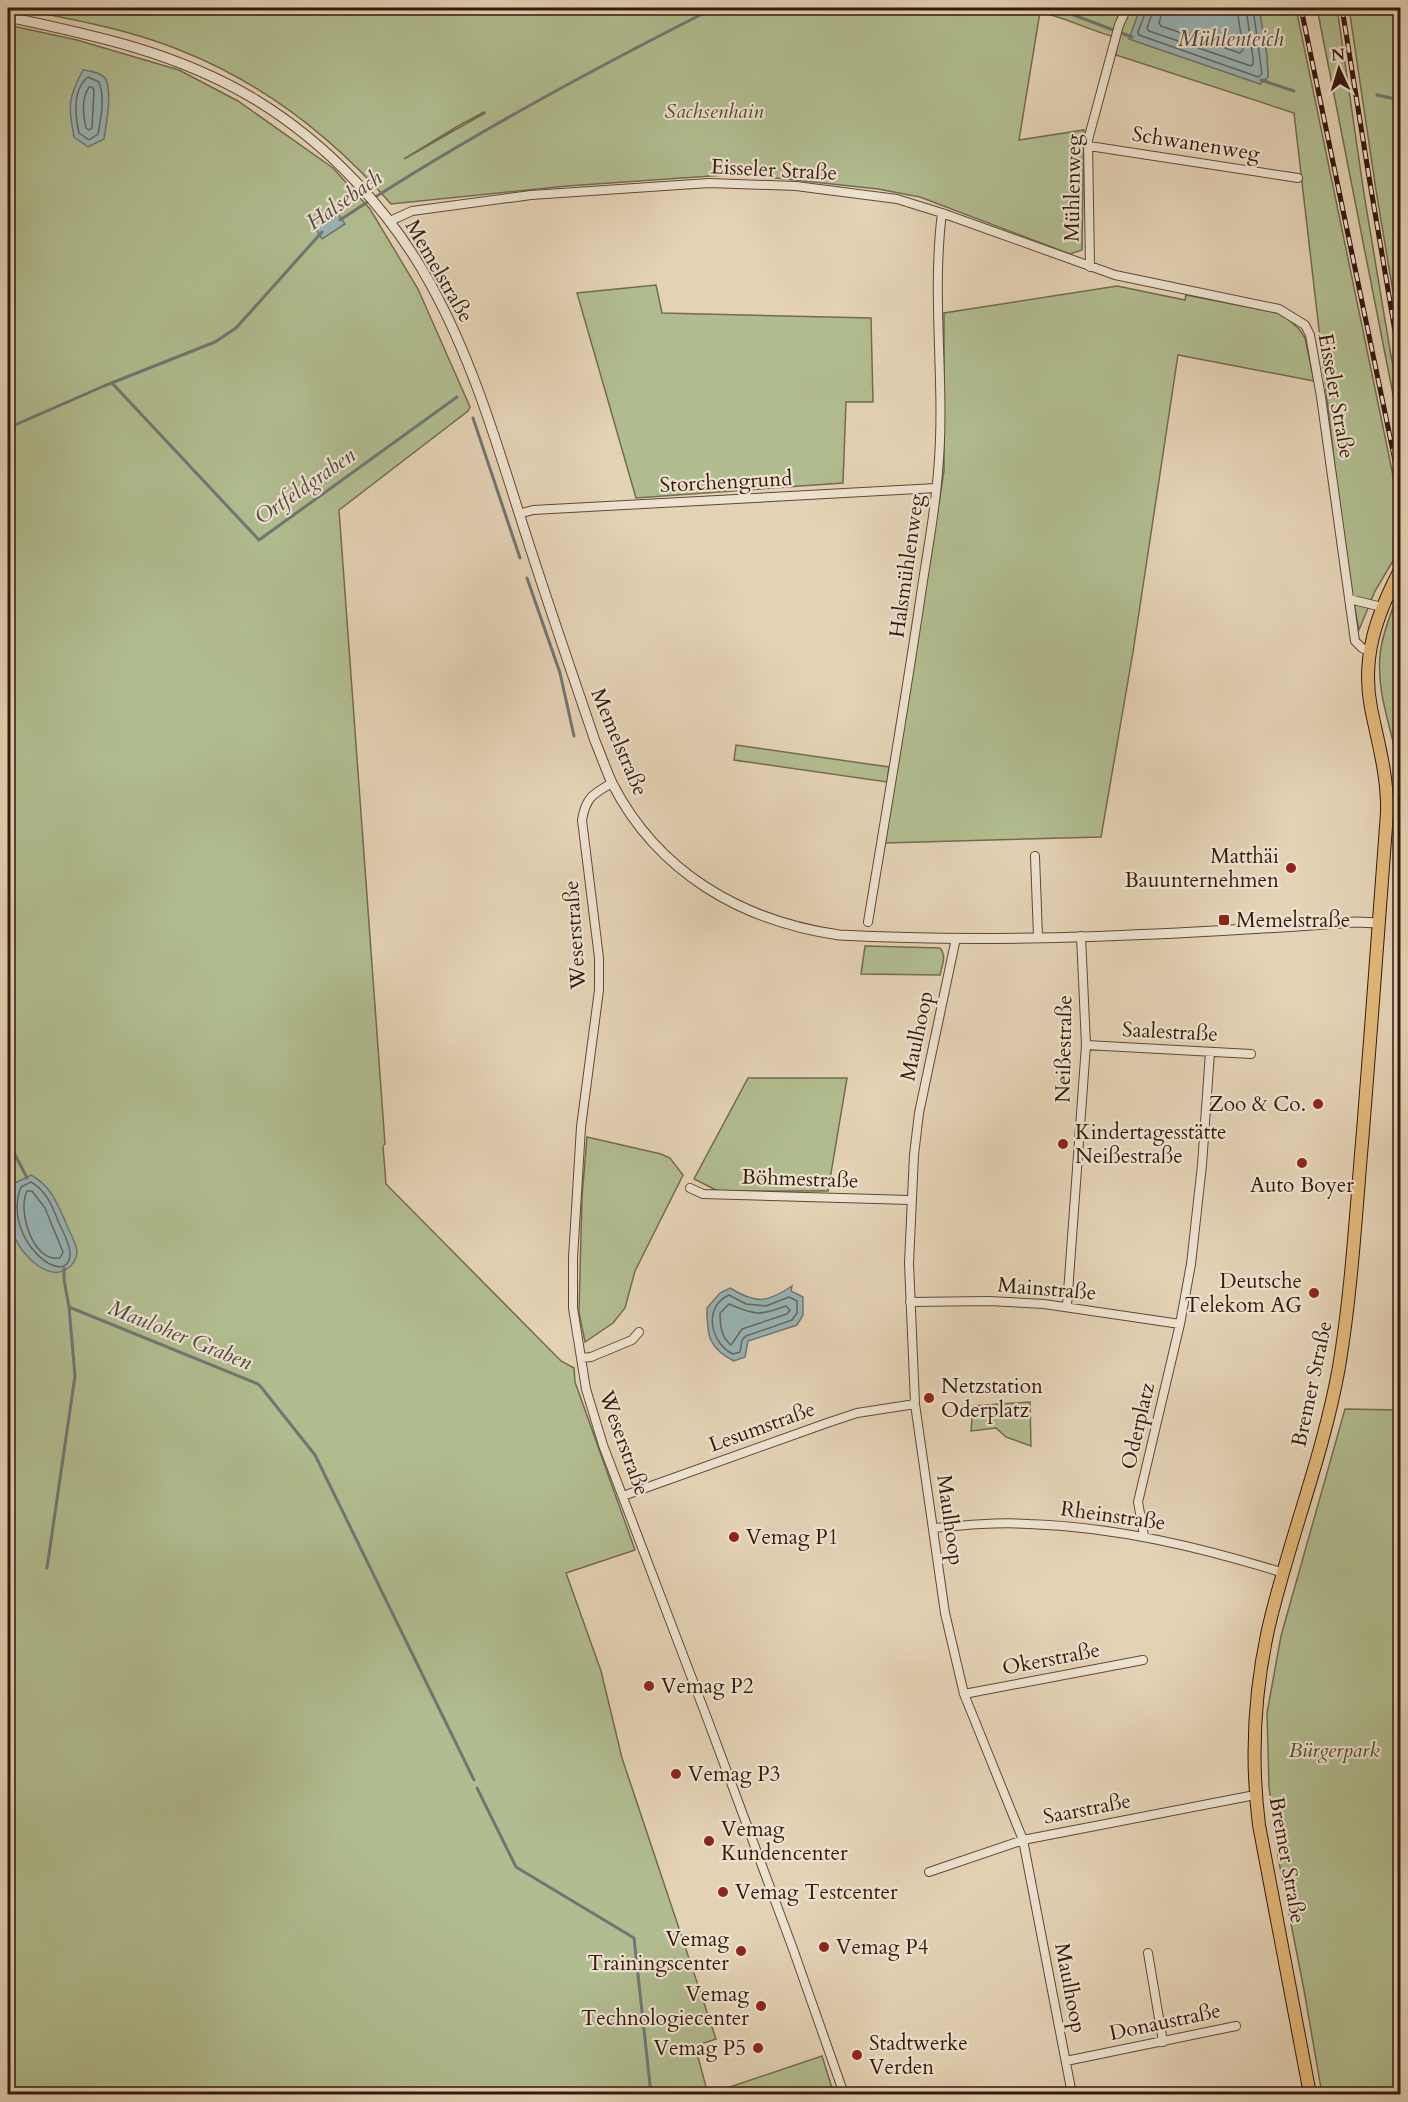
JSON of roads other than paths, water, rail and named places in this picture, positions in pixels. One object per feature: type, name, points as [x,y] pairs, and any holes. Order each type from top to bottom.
[{"type":"main road","name":"Bremer Straße","points":[[1310,2094],[1259,1825],[1255,1729],[1260,1677],[1268,1630],[1325,1430],[1344,1332],[1356,1220],[1388,794],[1368,690],[1369,651],[1382,607],[1401,570]]},
{"type":"street","name":"Mühlenweg","points":[[1089,267],[1088,140],[1119,25],[1127,8]]},
{"type":"street","points":[[8,17],[142,48],[216,79],[256,100],[297,129],[337,163],[390,221]]},
{"type":"street","name":"Schwanenweg","points":[[1089,146],[1298,178]]},
{"type":"street","name":"Eisseler Straße","points":[[390,221],[412,211],[531,195],[709,183],[753,183],[847,192],[897,199],[942,213],[1089,267],[1279,309],[1305,325],[1310,335],[1321,397],[1355,641],[1369,651]]},
{"type":"street","name":"Halsmühlenweg","points":[[868,922],[906,696],[936,488],[940,432],[939,308],[936,261],[942,213]]},
{"type":"street","name":"Memelstraße","points":[[390,221],[430,284],[457,338],[486,413],[595,741],[612,783],[644,831],[676,865],[707,888],[754,914],[809,931],[839,935],[956,938],[1038,937],[1356,922],[1379,924]]},
{"type":"street","name":"Storchengrund","points":[[519,514],[533,510],[936,488]]},
{"type":"street","points":[[1349,599],[1382,607]]},
{"type":"street","name":"Weserstraße","points":[[612,783],[592,794],[585,806],[582,820],[599,958],[597,1013],[582,1127],[573,1258],[573,1308],[586,1389],[603,1445],[772,1894],[844,2094]]},
{"type":"street","points":[[1035,856],[1038,937]]},
{"type":"street","name":"Neißestraße","points":[[1067,1306],[1086,1045],[1081,936]]},
{"type":"street","name":"Maulhoop","points":[[956,938],[919,1113],[910,1200],[910,1302],[915,1404],[945,1613],[964,1694],[1023,1840],[1072,2094]]},
{"type":"street","name":"Saalestraße","points":[[1086,1045],[1251,1054]]},
{"type":"street","name":"Oderplatz","points":[[1144,1536],[1138,1502],[1191,1264],[1202,1165],[1210,1052]]},
{"type":"street","name":"Böhmestraße","points":[[690,1188],[703,1194],[910,1200]]},
{"type":"street","name":"Mainstraße","points":[[910,1302],[989,1301],[1067,1306],[1179,1324]]},
{"type":"street","points":[[581,1358],[591,1357],[632,1340],[639,1332]]},
{"type":"street","name":"Lesumstraße","points":[[623,1496],[847,1416],[915,1404]]},
{"type":"street","name":"Rheinstraße","points":[[933,1528],[996,1523],[1029,1524],[1144,1536],[1214,1552],[1284,1573]]},
{"type":"street","name":"Okerstraße","points":[[964,1694],[1143,1660]]},
{"type":"street","name":"Saarstraße","points":[[929,1872],[1023,1840],[1256,1795]]},
{"type":"street","points":[[1148,1953],[1163,2042]]},
{"type":"street","name":"Donaustraße","points":[[1066,2061],[1236,2026]]},
{"type":"water","name":"Mühlenteich","points":[[1142,8],[1259,8],[1268,77],[1260,84],[1129,39]]},
{"type":"water","points":[[83,70],[103,76],[108,91],[104,139],[88,147],[74,137],[71,118],[72,95]]},
{"type":"water","points":[[338,214],[345,224],[322,239],[316,229]]},
{"type":"water","points":[[31,1175],[44,1184],[53,1196],[76,1245],[77,1253],[74,1262],[61,1272],[45,1270],[37,1265],[24,1252],[15,1238],[11,1224],[11,1196],[15,1183]]},
{"type":"water","points":[[792,1286],[791,1291],[803,1297],[803,1315],[797,1325],[748,1341],[745,1357],[734,1361],[714,1346],[709,1333],[707,1308],[720,1293],[730,1288],[747,1297],[761,1299],[775,1296]]},
{"type":"waterway","name":"Halsebach","points":[[340,220],[524,108],[714,8]]},
{"type":"waterway","name":"Halsebach","points":[[1055,8],[1132,37]]},
{"type":"waterway","name":"Halsebach","points":[[1261,80],[1294,91]]},
{"type":"waterway","name":"Halsebach","points":[[1377,95],[1400,100]]},
{"type":"waterway","name":"Halsebach","points":[[8,428],[104,386],[215,342],[236,328],[322,232]]},
{"type":"waterway","name":"Ortfeldgraben","points":[[112,383],[259,540],[457,397]]},
{"type":"waterway","name":"Ortfeldgraben","points":[[473,418],[520,558]]},
{"type":"waterway","name":"Ortfeldgraben","points":[[527,578],[560,673],[574,736]]},
{"type":"waterway","name":"Mauloher Graben","points":[[8,1141],[27,1178]]},
{"type":"waterway","points":[[47,1568],[75,1376],[64,1268]]},
{"type":"waterway","name":"Mauloher Graben","points":[[69,1307],[261,1387],[315,1455],[474,1780]]},
{"type":"waterway","name":"Mauloher Graben","points":[[477,1788],[516,1867],[634,1938],[651,2094]]},
{"type":"railway","points":[[1301,8],[1400,485]]},
{"type":"railway","points":[[1342,8],[1400,361]]},
{"type":"place","name":"Matthäi Bauunternehmen","points":[[1291,868]]},
{"type":"place","name":"Memelstraße","points":[[1224,920]]},
{"type":"place","name":"Zoo & Co.","points":[[1318,1104]]},
{"type":"place","name":"Kindertagesstätte Neißestraße","points":[[1063,1144]]},
{"type":"place","name":"Auto Boyer","points":[[1302,1163]]},
{"type":"place","name":"Deutsche Telekom AG","points":[[1314,1293]]},
{"type":"place","name":"Netzstation Oderplatz","points":[[929,1398]]},
{"type":"place","name":"Vemag P1","points":[[734,1537]]},
{"type":"place","name":"Vemag P2","points":[[649,1686]]},
{"type":"place","name":"Vemag P3","points":[[676,1774]]},
{"type":"place","name":"Vemag Kundencenter","points":[[709,1841]]},
{"type":"place","name":"Vemag Testcenter","points":[[723,1892]]},
{"type":"place","name":"Vemag P4","points":[[824,1947]]},
{"type":"place","name":"Vemag Trainingscenter","points":[[741,1951]]},
{"type":"place","name":"Vemag Technologiecenter","points":[[761,2006]]},
{"type":"place","name":"Vemag P5","points":[[758,2048]]},
{"type":"place","name":"Stadtwerke Verden","points":[[857,2055]]},
{"type":"park label","name":"Sachsenhain","points":[[714,111]]},
{"type":"park label","name":"Bürgerpark","points":[[1334,1750]]}]
